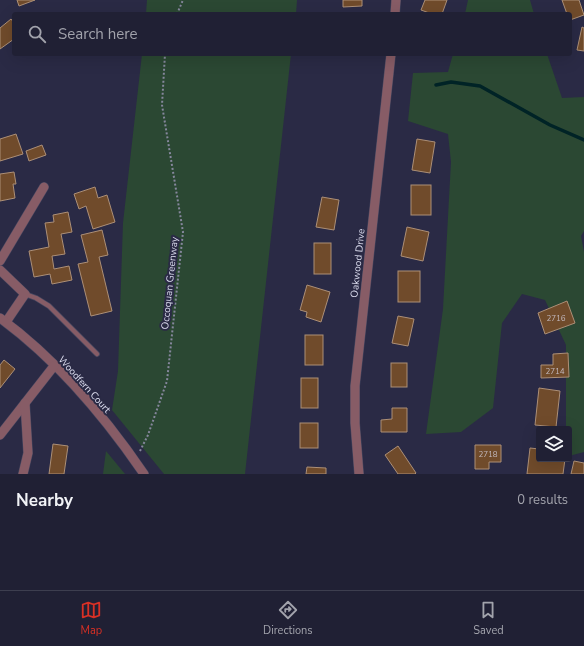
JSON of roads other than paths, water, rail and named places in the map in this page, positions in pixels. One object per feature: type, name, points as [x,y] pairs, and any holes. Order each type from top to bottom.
[{"type":"street","points":[[395,12],[396,0]]},
{"type":"street","name":"Oakwood Drive","points":[[359,474],[355,423],[355,386],[391,56]]},
{"type":"street","points":[[0,261],[44,187]]},
{"type":"street","points":[[0,270],[25,294],[3,320]]},
{"type":"street","name":"Woodfern Court","points":[[3,320],[54,366],[87,401],[135,460],[144,474]]},
{"type":"street","points":[[0,435],[54,366]]},
{"type":"street","points":[[23,474],[28,453],[25,403]]},
{"type":"lane","points":[[25,294],[36,298],[49,306],[97,354]]},
{"type":"waterway","points":[[436,85],[451,82],[480,86],[550,125],[584,140]]}]
